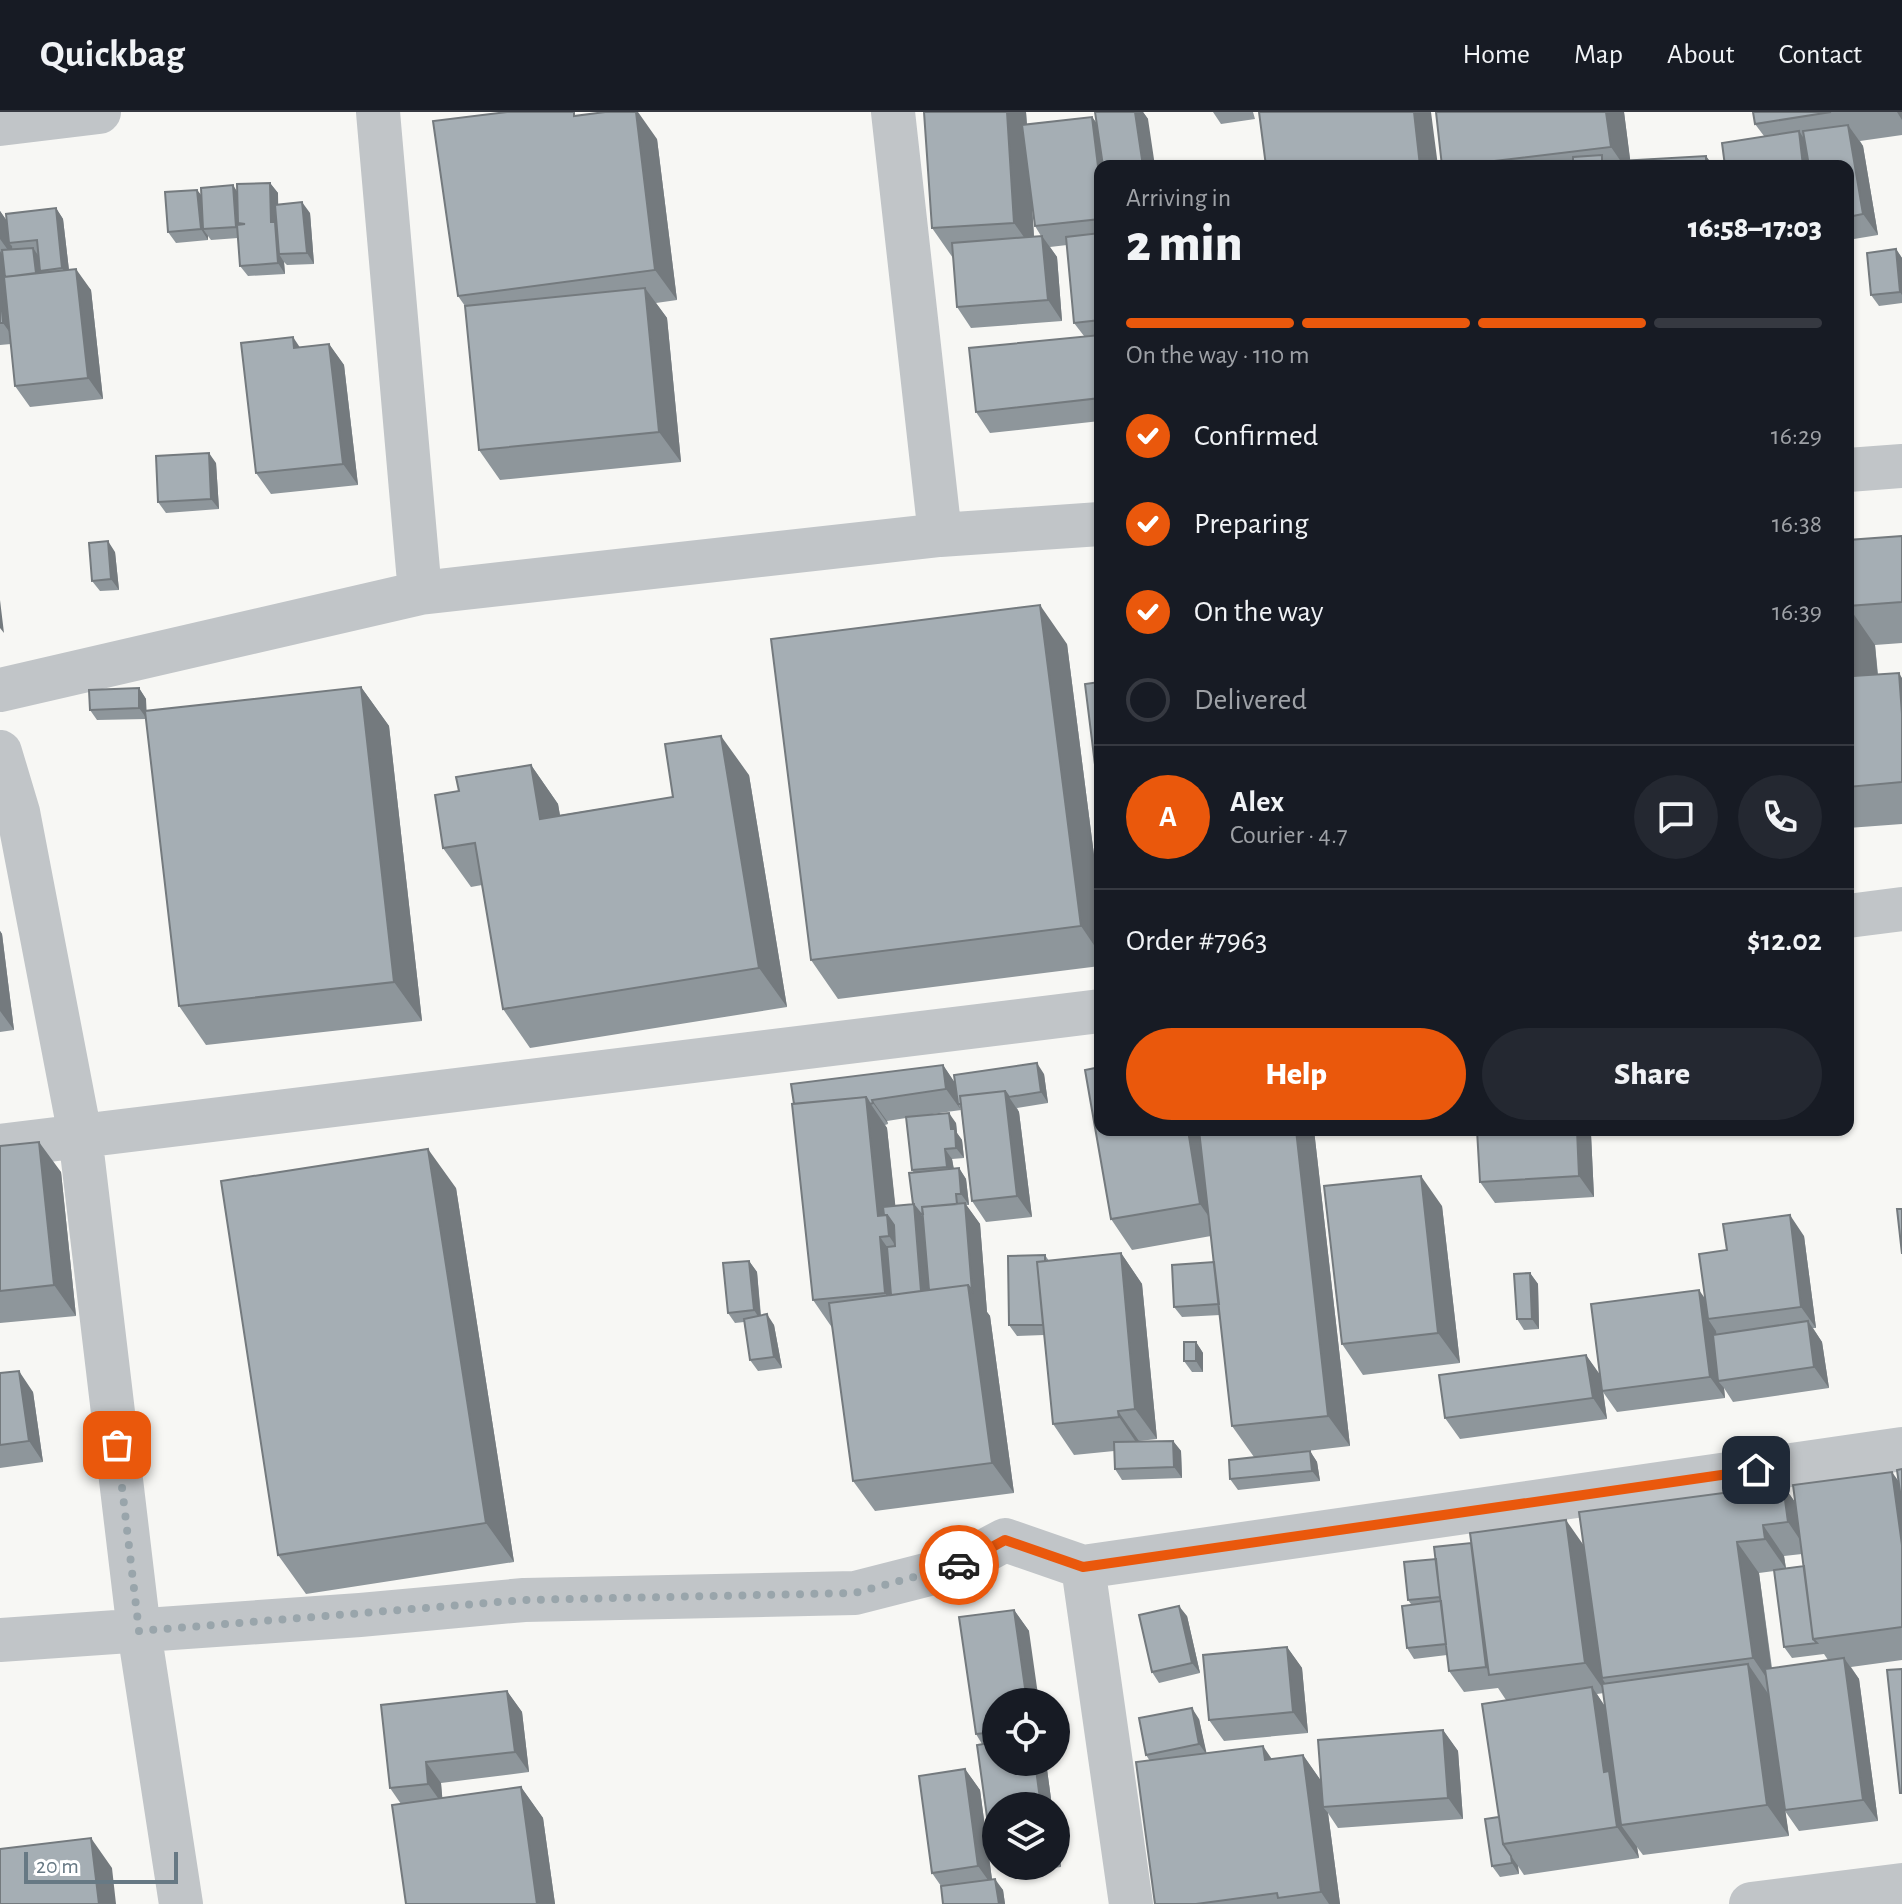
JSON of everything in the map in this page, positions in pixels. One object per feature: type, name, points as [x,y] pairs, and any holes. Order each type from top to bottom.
[{"type":"street","points":[[0,124],[99,112]]},
{"type":"street","points":[[378,112],[420,593]]},
{"type":"street","points":[[893,112],[940,535]]},
{"type":"street","points":[[1854,470],[1902,466]]},
{"type":"street","points":[[0,690],[420,593],[940,535],[1094,524]]},
{"type":"street","points":[[0,752],[18,812],[80,1135],[139,1631],[181,1904]]},
{"type":"street","points":[[1854,915],[1902,909]]},
{"type":"street","points":[[0,1146],[1094,1012]]},
{"type":"street","points":[[0,1640],[524,1600],[855,1593],[953,1568],[1005,1540],[1083,1567],[1902,1449]]},
{"type":"street","points":[[1083,1567],[1131,1904]]},
{"type":"street","points":[[1751,1904],[1902,1885]]},
{"type":"building","points":[[507,112],[574,112],[574,116],[636,112],[655,270],[458,296],[433,121]]},
{"type":"building","points":[[924,112],[1007,112],[1014,223],[932,228]]},
{"type":"building","points":[[1095,112],[1135,112],[1142,160],[1102,160]]},
{"type":"building","points":[[1259,112],[1414,112],[1419,160],[1265,160]]},
{"type":"building","points":[[1436,112],[1606,112],[1611,147],[1502,160],[1441,160]]},
{"type":"building","points":[[1753,112],[1831,112],[1755,124]]},
{"type":"building","points":[[1092,117],[1097,160],[1094,160],[1094,220],[1035,226],[1022,125]]},
{"type":"building","points":[[1848,125],[1854,160],[1808,160],[1803,131]]},
{"type":"building","points":[[1799,131],[1802,160],[1724,160],[1722,143]]},
{"type":"building","points":[[1602,155],[1602,160],[1573,160],[1573,157]]},
{"type":"building","points":[[1706,156],[1706,160],[1637,160]]},
{"type":"building","points":[[1854,161],[1863,214],[1854,216]]},
{"type":"building","points":[[270,183],[271,222],[275,222],[278,263],[240,266],[237,225],[245,224],[238,223],[237,184]]},
{"type":"building","points":[[233,185],[236,227],[203,229],[201,188]]},
{"type":"building","points":[[197,190],[201,229],[168,232],[165,192]]},
{"type":"building","points":[[302,202],[307,253],[279,254],[275,205]]},
{"type":"building","points":[[56,208],[62,268],[40,271],[37,240],[9,243],[6,214]]},
{"type":"building","points":[[1094,234],[1094,321],[1074,323],[1066,237]]},
{"type":"building","points":[[1042,236],[1048,300],[957,307],[952,243]]},
{"type":"building","points":[[33,248],[36,273],[5,277],[2,250]]},
{"type":"building","points":[[1896,249],[1900,292],[1871,295],[1867,253]]},
{"type":"building","points":[[76,269],[88,378],[15,386],[4,277]]},
{"type":"building","points":[[0,287],[3,323],[0,323]]},
{"type":"building","points":[[645,288],[659,432],[479,450],[465,306]]},
{"type":"building","points":[[1094,336],[1094,399],[976,412],[969,348]]},
{"type":"building","points":[[293,337],[294,348],[329,344],[343,464],[256,473],[241,343]]},
{"type":"building","points":[[209,453],[211,499],[158,502],[156,456]]},
{"type":"building","points":[[1902,536],[1902,602],[1854,606],[1854,540]]},
{"type":"building","points":[[108,541],[111,579],[92,581],[89,543]]},
{"type":"building","points":[[1040,605],[1081,926],[811,960],[771,639]]},
{"type":"building","points":[[1899,673],[1902,782],[1854,786],[1854,676]]},
{"type":"building","points":[[1094,683],[1094,757],[1085,684]]},
{"type":"building","points":[[361,687],[394,982],[179,1006],[145,711]]},
{"type":"building","points":[[139,688],[139,708],[90,710],[89,690]]},
{"type":"building","points":[[721,736],[759,968],[503,1009],[475,843],[443,848],[435,795],[459,791],[456,777],[531,765],[540,819],[673,797],[665,744]]},
{"type":"building","points":[[1037,1063],[1041,1092],[1009,1097],[1005,1091],[960,1096],[961,1104],[958,1104],[954,1075]]},
{"type":"building","points":[[943,1065],[946,1089],[872,1100],[870,1104],[866,1097],[794,1104],[791,1084]]},
{"type":"building","points":[[1094,1068],[1094,1122],[1085,1070]]},
{"type":"building","points":[[1005,1091],[1017,1196],[972,1201],[960,1096]]},
{"type":"building","points":[[866,1097],[878,1216],[887,1215],[889,1236],[880,1237],[885,1293],[813,1300],[792,1104]]},
{"type":"building","points":[[949,1113],[951,1129],[955,1129],[956,1148],[945,1149],[947,1167],[912,1170],[906,1117]]},
{"type":"building","points":[[1097,1136],[1189,1136],[1200,1204],[1111,1219]]},
{"type":"building","points":[[1200,1136],[1297,1136],[1328,1416],[1232,1426]]},
{"type":"building","points":[[1477,1136],[1577,1136],[1579,1176],[1480,1182]]},
{"type":"building","points":[[39,1142],[54,1285],[0,1291],[0,1146]]},
{"type":"building","points":[[428,1149],[486,1523],[278,1555],[221,1181]]},
{"type":"building","points":[[959,1168],[961,1194],[956,1194],[957,1204],[922,1207],[921,1214],[913,1204],[909,1173]]},
{"type":"building","points":[[1421,1176],[1438,1333],[1342,1344],[1324,1186]]},
{"type":"building","points":[[965,1203],[972,1291],[968,1285],[929,1290],[922,1207]]},
{"type":"building","points":[[914,1204],[921,1291],[891,1295],[887,1247],[895,1246],[894,1225],[884,1215],[883,1207]]},
{"type":"building","points":[[1897,1209],[1902,1209],[1902,1254]]},
{"type":"building","points":[[1790,1215],[1801,1307],[1708,1319],[1699,1254],[1727,1250],[1723,1224]]},
{"type":"building","points":[[1121,1253],[1135,1409],[1118,1411],[1119,1417],[1053,1424],[1037,1262]]},
{"type":"building","points":[[1045,1255],[1045,1261],[1037,1262],[1043,1325],[1009,1325],[1008,1256]]},
{"type":"building","points":[[749,1261],[754,1310],[728,1313],[723,1263]]},
{"type":"building","points":[[1214,1262],[1219,1304],[1174,1307],[1172,1265]]},
{"type":"building","points":[[1530,1273],[1532,1319],[1517,1319],[1514,1274]]},
{"type":"building","points":[[968,1285],[992,1463],[853,1481],[829,1303]]},
{"type":"building","points":[[1699,1290],[1710,1377],[1602,1391],[1591,1304]]},
{"type":"building","points":[[767,1314],[774,1357],[750,1360],[744,1319]]},
{"type":"building","points":[[1808,1321],[1814,1367],[1718,1381],[1713,1335]]},
{"type":"building","points":[[1184,1342],[1196,1342],[1196,1361],[1184,1361]]},
{"type":"building","points":[[1586,1355],[1593,1398],[1445,1418],[1439,1375]]},
{"type":"building","points":[[19,1371],[29,1441],[0,1445],[0,1373]]},
{"type":"building","points":[[1173,1441],[1174,1467],[1115,1469],[1114,1442]]},
{"type":"building","points":[[1310,1451],[1312,1471],[1230,1479],[1229,1460]]},
{"type":"building","points":[[1902,1469],[1902,1506],[1897,1470]]},
{"type":"building","points":[[1892,1472],[1902,1545],[1902,1627],[1813,1639],[1793,1485]]},
{"type":"building","points":[[1783,1485],[1788,1522],[1763,1525],[1765,1539],[1737,1542],[1753,1658],[1602,1678],[1579,1512]]},
{"type":"building","points":[[1566,1520],[1585,1663],[1489,1675],[1470,1533]]},
{"type":"building","points":[[1471,1543],[1486,1667],[1449,1671],[1434,1547]]},
{"type":"building","points":[[1436,1559],[1440,1597],[1408,1600],[1404,1562]]},
{"type":"building","points":[[1804,1566],[1813,1639],[1817,1643],[1784,1647],[1774,1570]]},
{"type":"building","points":[[1441,1601],[1446,1644],[1407,1648],[1402,1606]]},
{"type":"building","points":[[1179,1606],[1192,1663],[1152,1672],[1139,1615]]},
{"type":"building","points":[[1014,1610],[1025,1688],[982,1688],[982,1733],[976,1734],[959,1617]]},
{"type":"building","points":[[1287,1647],[1293,1712],[1209,1720],[1203,1655]]},
{"type":"building","points":[[1844,1658],[1863,1800],[1785,1810],[1765,1669]]},
{"type":"building","points":[[1748,1664],[1767,1805],[1621,1825],[1602,1684]]},
{"type":"building","points":[[1902,1669],[1902,1793],[1900,1793],[1887,1670]]},
{"type":"building","points":[[1592,1687],[1604,1772],[1609,1771],[1617,1827],[1503,1844],[1482,1704]]},
{"type":"building","points":[[507,1691],[515,1752],[426,1762],[428,1784],[390,1788],[381,1705]]},
{"type":"building","points":[[1192,1708],[1199,1744],[1146,1755],[1139,1718]]},
{"type":"building","points":[[1443,1730],[1448,1798],[1323,1807],[1318,1740]]},
{"type":"building","points":[[982,1744],[982,1776],[1037,1776],[1039,1792],[984,1792],[977,1745]]},
{"type":"building","points":[[1263,1746],[1265,1760],[1303,1755],[1321,1892],[1278,1898],[1277,1893],[1196,1904],[1155,1904],[1136,1762]]},
{"type":"building","points":[[965,1769],[978,1866],[932,1873],[919,1776]]},
{"type":"building","points":[[521,1787],[537,1904],[406,1904],[392,1805]]},
{"type":"building","points":[[1499,1817],[1503,1844],[1512,1863],[1492,1866],[1485,1819]]},
{"type":"building","points":[[91,1838],[99,1904],[0,1904],[0,1849]]},
{"type":"building","points":[[995,1880],[999,1904],[943,1904],[941,1886]]},
{"type":"way so far","points":[[117,1445],[139,1631],[524,1600],[855,1593],[959,1565]]},
{"type":"route","points":[[959,1565],[1005,1540],[1083,1567],[1756,1470]]}]
